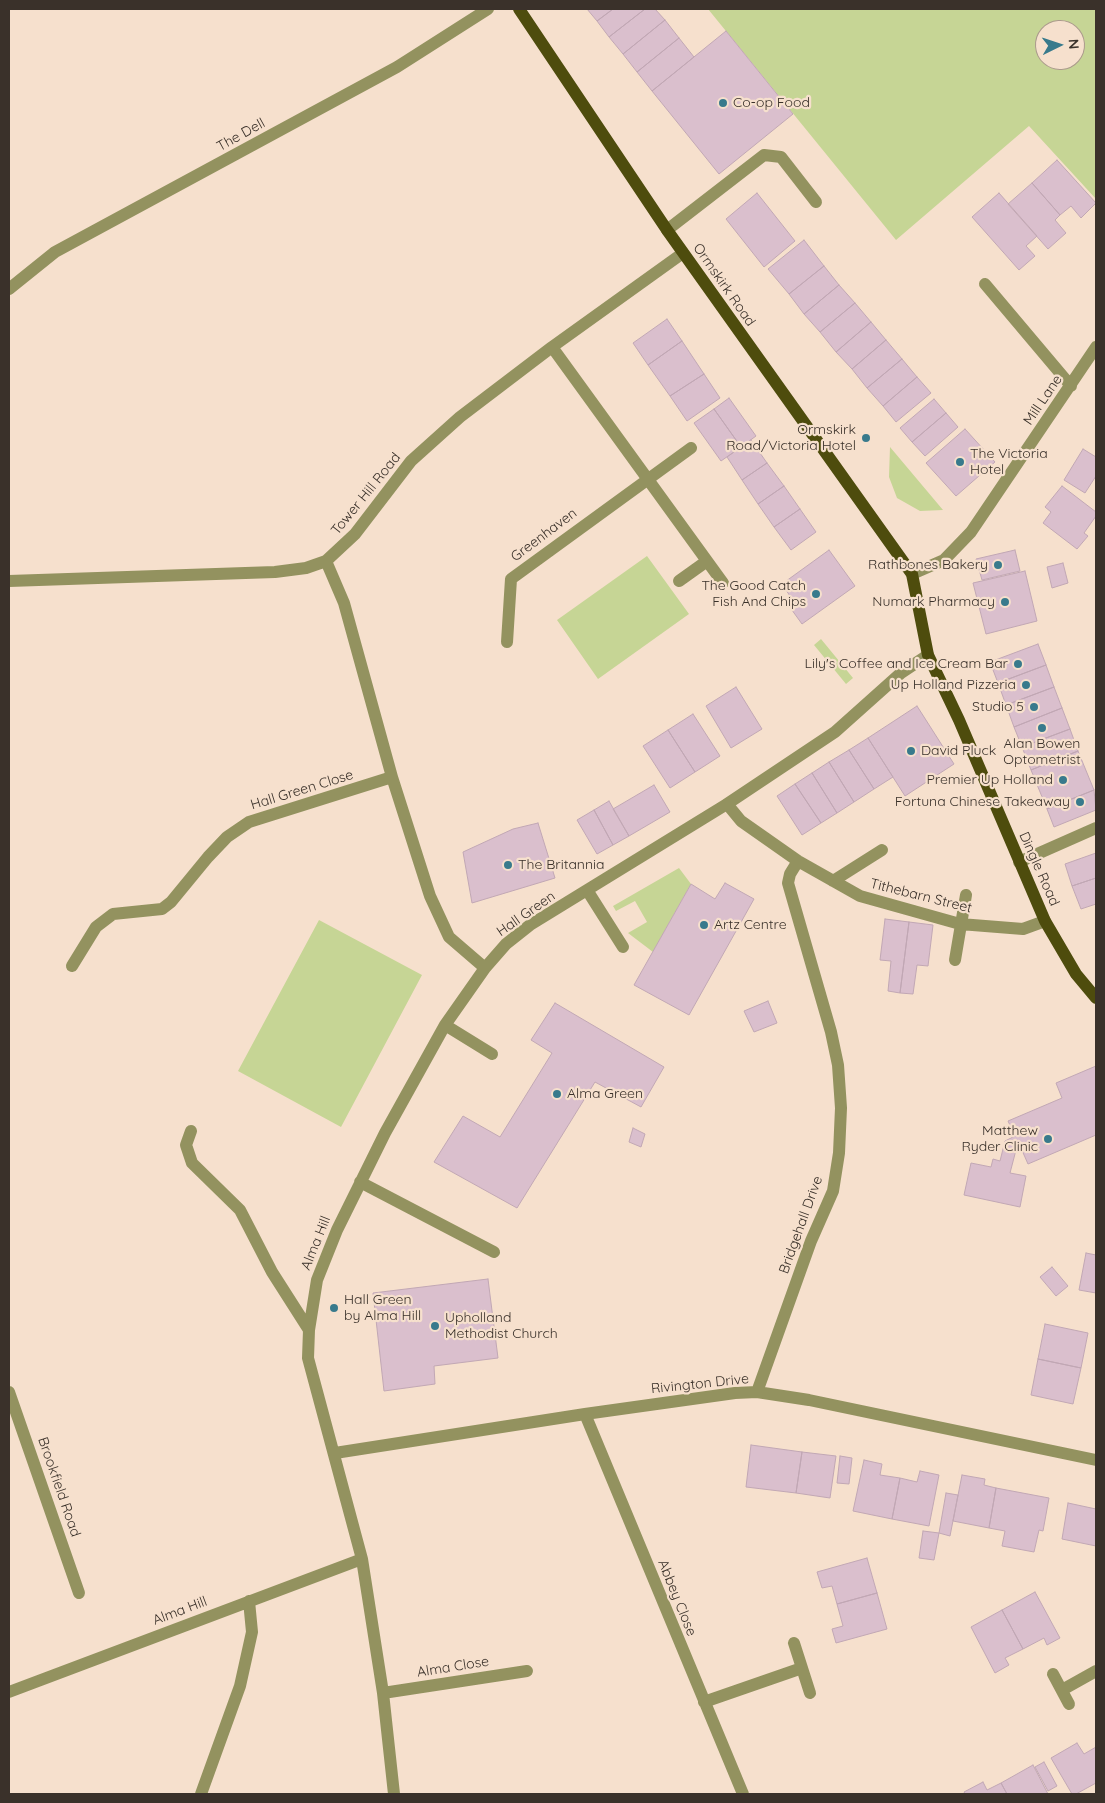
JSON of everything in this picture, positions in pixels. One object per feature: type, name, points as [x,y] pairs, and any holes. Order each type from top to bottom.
[{"type":"main road","name":"Ormskirk Road","points":[[519,9],[667,230],[912,574]]},
{"type":"main road","name":"Dingle Road","points":[[912,574],[928,655],[959,720],[1045,921],[1076,974],[1096,998]]},
{"type":"street","name":"The Dell","points":[[9,289],[56,252],[397,67],[488,9]]},
{"type":"street","points":[[667,230],[764,155],[781,157],[816,202]]},
{"type":"street","name":"Tower Hill Road","points":[[9,581],[275,572],[306,568],[326,561],[355,534],[411,462],[460,417],[552,347],[683,253]]},
{"type":"street","points":[[985,284],[1071,386]]},
{"type":"street","points":[[552,347],[723,583]]},
{"type":"street","name":"Mill Lane","points":[[912,574],[944,560],[971,532],[1096,347]]},
{"type":"street","name":"Greenhaven","points":[[506,642],[511,579],[691,448]]},
{"type":"street","points":[[326,561],[344,603],[392,777],[418,861],[449,937],[485,968]]},
{"type":"street","points":[[679,581],[707,561]]},
{"type":"street","name":"Hall Green","points":[[485,968],[506,944],[530,925],[727,804],[835,732],[901,674],[928,655]]},
{"type":"street","name":"Hall Green Close","points":[[72,966],[96,927],[113,914],[162,909],[171,902],[227,837],[249,822],[392,777]]},
{"type":"street","name":"Tithebarn Street","points":[[727,804],[740,821],[798,861],[860,896],[960,924],[1022,929],[1045,921]]},
{"type":"street","points":[[1019,862],[1096,828]]},
{"type":"street","points":[[833,881],[882,850]]},
{"type":"street","name":"Bridgehall Drive","points":[[757,1392],[811,1241],[833,1190],[839,1153],[840,1108],[838,1065],[788,883],[798,861]]},
{"type":"street","points":[[587,890],[623,948]]},
{"type":"street","points":[[955,960],[966,895]]},
{"type":"street","name":"Alma Hill","points":[[394,1794],[383,1693],[362,1559],[308,1358],[309,1330],[317,1280],[336,1230],[445,1025],[485,968]]},
{"type":"street","points":[[445,1025],[492,1054]]},
{"type":"street","points":[[191,1131],[186,1145],[192,1163],[240,1210],[272,1272],[309,1330]]},
{"type":"street","points":[[360,1182],[494,1252]]},
{"type":"street","name":"Brookfield Road","points":[[9,1392],[79,1593]]},
{"type":"street","name":"Rivington Drive","points":[[335,1453],[585,1414],[735,1393],[757,1392],[808,1400],[1096,1460]]},
{"type":"street","name":"Abbey Close","points":[[585,1414],[743,1794]]},
{"type":"street","name":"Alma Hill","points":[[9,1692],[362,1559]]},
{"type":"street","points":[[201,1794],[240,1686],[252,1632],[249,1601]]},
{"type":"street","points":[[794,1643],[810,1693]]},
{"type":"street","points":[[704,1702],[802,1668]]},
{"type":"street","name":"Alma Close","points":[[383,1693],[527,1671]]},
{"type":"street","points":[[1062,1690],[1096,1671]]},
{"type":"street","points":[[1053,1674],[1069,1704]]},
{"type":"green space","points":[[708,9],[1096,9],[1096,199],[1029,126],[896,240]]},
{"type":"green space","points":[[890,447],[943,510],[920,511],[897,498],[889,477]]},
{"type":"green space","points":[[647,556],[689,614],[598,679],[557,620]]},
{"type":"green space","points":[[821,639],[853,678],[846,684],[814,645]]},
{"type":"green space","points":[[679,868],[691,884],[653,952],[628,933],[647,922],[635,901],[616,911],[613,906]]},
{"type":"green space","points":[[319,920],[422,975],[341,1127],[238,1071]]},
{"type":"building","points":[[587,9],[613,9],[597,21]]},
{"type":"building","points":[[613,9],[645,9],[609,37],[597,21]]},
{"type":"building","points":[[645,9],[655,9],[665,20],[623,54],[609,37]]},
{"type":"building","points":[[665,20],[679,38],[637,72],[623,54]]},
{"type":"building","name":"Co-op Food","points":[[726,31],[793,114],[719,174],[652,91]]},
{"type":"building","points":[[679,38],[694,57],[652,91],[637,72]]},
{"type":"building","points":[[1057,160],[1096,203],[1081,218],[1071,206],[1060,215],[1032,183]]},
{"type":"building","points":[[1032,183],[1060,215],[1055,220],[1066,233],[1048,249],[1008,204]]},
{"type":"building","points":[[757,193],[795,241],[764,267],[726,219]]},
{"type":"building","points":[[999,193],[1037,236],[1026,246],[1035,256],[1019,270],[972,217]]},
{"type":"building","points":[[804,240],[824,266],[789,294],[768,269]]},
{"type":"building","points":[[824,266],[839,285],[804,314],[789,294]]},
{"type":"building","points":[[839,285],[855,303],[820,332],[804,314]]},
{"type":"building","points":[[855,303],[871,322],[836,352],[820,332]]},
{"type":"building","points":[[667,319],[682,341],[648,365],[633,343]]},
{"type":"building","points":[[871,322],[886,340],[852,369],[836,352]]},
{"type":"building","points":[[886,340],[902,359],[867,388],[852,369]]},
{"type":"building","points":[[682,341],[704,374],[670,396],[648,365]]},
{"type":"building","points":[[902,359],[917,377],[883,406],[867,388]]},
{"type":"building","points":[[704,374],[720,398],[687,421],[670,396]]},
{"type":"building","points":[[917,377],[931,393],[896,422],[883,406]]},
{"type":"building","points":[[729,398],[756,436],[741,447],[714,409]]},
{"type":"building","points":[[934,399],[946,413],[912,442],[900,428]]},
{"type":"building","points":[[714,409],[741,447],[721,461],[694,423]]},
{"type":"building","points":[[946,413],[958,427],[925,456],[912,442]]},
{"type":"building","name":"The Victoria Hotel","points":[[965,429],[995,462],[956,496],[926,463]]},
{"type":"building","points":[[751,440],[767,463],[742,480],[727,457]]},
{"type":"building","points":[[1083,449],[1096,457],[1096,476],[1085,493],[1064,480]]},
{"type":"building","points":[[767,463],[784,486],[758,504],[742,480]]},
{"type":"building","points":[[784,486],[800,509],[774,527],[758,504]]},
{"type":"building","points":[[1062,486],[1096,512],[1096,516],[1084,533],[1088,536],[1077,549],[1043,523],[1051,512],[1045,507]]},
{"type":"building","points":[[800,509],[816,532],[791,550],[774,527]]},
{"type":"building","name":"The Good Catch Fish And Chips","points":[[829,550],[855,586],[802,624],[789,606],[794,602],[782,584]]},
{"type":"building","name":"Rathbones Bakery","points":[[1015,550],[1020,571],[982,580],[976,559]]},
{"type":"building","points":[[1063,563],[1068,583],[1052,588],[1047,567]]},
{"type":"building","name":"Numark Pharmacy","points":[[1025,571],[1037,621],[986,634],[973,583]]},
{"type":"building","name":"Lily's Coffee and Ice Cream Bar","points":[[1038,644],[1046,665],[998,683],[990,662]]},
{"type":"building","name":"Up Holland Pizzeria","points":[[1046,665],[1054,687],[1006,705],[998,683]]},
{"type":"building","points":[[736,687],[762,729],[731,748],[706,706]]},
{"type":"building","name":"Studio 5","points":[[1054,687],[1062,708],[1014,727],[1006,705]]},
{"type":"building","name":"David Pluck","points":[[917,706],[954,764],[905,796],[868,738]]},
{"type":"building","name":"Alan Bowen Optometrist","points":[[1062,708],[1070,729],[1022,747],[1014,727]]},
{"type":"building","points":[[693,714],[720,756],[695,772],[668,730]]},
{"type":"building","points":[[1070,729],[1078,751],[1031,770],[1022,747]]},
{"type":"building","points":[[668,730],[695,772],[670,788],[643,746]]},
{"type":"building","points":[[868,738],[893,777],[874,789],[849,750]]},
{"type":"building","points":[[849,750],[874,789],[854,802],[829,762]]},
{"type":"building","name":"Premier Up Holland","points":[[1078,751],[1094,790],[1047,809],[1031,770]]},
{"type":"building","points":[[829,762],[854,802],[837,813],[812,773]]},
{"type":"building","points":[[812,773],[837,813],[821,823],[795,784]]},
{"type":"building","points":[[795,784],[821,823],[802,835],[777,796]]},
{"type":"building","points":[[654,785],[670,812],[629,836],[613,809]]},
{"type":"building","name":"Fortuna Chinese Takeaway","points":[[1094,790],[1096,810],[1054,827],[1047,809]]},
{"type":"building","points":[[609,801],[629,836],[613,845],[594,810]]},
{"type":"building","points":[[594,810],[613,845],[597,854],[577,820]]},
{"type":"building","name":"The Britannia","points":[[538,823],[555,878],[472,903],[463,852],[513,829]]},
{"type":"building","points":[[1096,853],[1096,878],[1072,886],[1065,864]]},
{"type":"building","points":[[1096,878],[1096,904],[1081,909],[1072,886]]},
{"type":"building","name":"Artz Centre","points":[[725,883],[754,899],[689,1015],[634,985],[691,884],[715,899]]},
{"type":"building","points":[[885,919],[909,922],[900,993],[888,991],[891,961],[880,960]]},
{"type":"building","points":[[909,922],[933,925],[928,966],[917,965],[913,994],[900,993]]},
{"type":"building","points":[[768,1001],[777,1023],[754,1032],[744,1011]]},
{"type":"building","name":"Alma Green","points":[[555,1003],[664,1067],[641,1107],[595,1082],[517,1208],[434,1162],[463,1116],[500,1137],[552,1053],[531,1040]]},
{"type":"building","name":"Matthew Ryder Clinic","points":[[1096,1066],[1096,1135],[1028,1164],[1021,1148],[1016,1150],[1010,1173],[1026,1176],[1020,1207],[964,1195],[971,1163],[991,1167],[993,1159],[1000,1161],[1005,1141],[1015,1136],[1008,1121],[1062,1098],[1056,1083]]},
{"type":"building","points":[[633,1128],[645,1134],[641,1147],[629,1142]]},
{"type":"building","points":[[1086,1253],[1096,1255],[1096,1293],[1079,1290]]},
{"type":"building","points":[[1052,1267],[1068,1286],[1056,1296],[1040,1277]]},
{"type":"building","name":"Upholland Methodist Church","points":[[488,1279],[498,1358],[434,1366],[435,1384],[384,1391],[373,1293]]},
{"type":"building","points":[[1045,1324],[1088,1333],[1081,1368],[1038,1359]]},
{"type":"building","points":[[1038,1359],[1081,1368],[1073,1404],[1031,1395]]},
{"type":"building","points":[[751,1445],[802,1452],[796,1493],[746,1487]]},
{"type":"building","points":[[802,1452],[836,1456],[830,1498],[796,1493]]},
{"type":"building","points":[[840,1456],[852,1458],[849,1484],[837,1483]]},
{"type":"building","points":[[864,1460],[882,1464],[880,1475],[900,1478],[892,1519],[853,1511]]},
{"type":"building","points":[[920,1471],[939,1475],[929,1526],[892,1519],[900,1478],[917,1482]]},
{"type":"building","points":[[962,1475],[985,1479],[984,1485],[996,1488],[989,1528],[953,1521]]},
{"type":"building","points":[[996,1488],[1049,1498],[1043,1531],[1039,1530],[1034,1552],[1002,1546],[1005,1531],[989,1528]]},
{"type":"building","points":[[946,1493],[958,1495],[950,1536],[939,1533]]},
{"type":"building","points":[[1068,1503],[1096,1509],[1096,1546],[1062,1539]]},
{"type":"building","points":[[923,1531],[939,1533],[934,1560],[919,1558]]},
{"type":"building","points":[[867,1558],[877,1593],[837,1604],[832,1586],[822,1588],[817,1572]]},
{"type":"building","points":[[1035,1592],[1060,1638],[1047,1645],[1044,1638],[1023,1649],[1002,1610]]},
{"type":"building","points":[[877,1593],[887,1629],[836,1643],[832,1629],[843,1626],[837,1604]]},
{"type":"building","points":[[1002,1610],[1023,1649],[1005,1658],[1009,1665],[995,1673],[971,1627]]},
{"type":"building","points":[[1077,1743],[1084,1754],[1096,1747],[1096,1783],[1076,1794],[1072,1794],[1051,1758]]},
{"type":"building","points":[[1044,1762],[1057,1786],[1048,1791],[1035,1767]]},
{"type":"building","points":[[1033,1765],[1048,1794],[1007,1794],[1001,1783]]},
{"type":"building","points":[[983,1782],[987,1790],[1001,1783],[1007,1794],[965,1794],[964,1792]]},
{"type":"place","name":"Co-op Food","points":[[723,103]]},
{"type":"place","name":"Ormskirk Road/Victoria Hotel","points":[[866,438]]},
{"type":"place","name":"The Victoria Hotel","points":[[960,462]]},
{"type":"place","name":"Rathbones Bakery","points":[[998,565]]},
{"type":"place","name":"The Good Catch Fish And Chips","points":[[816,594]]},
{"type":"place","name":"Numark Pharmacy","points":[[1005,602]]},
{"type":"place","name":"Lily's Coffee and Ice Cream Bar","points":[[1018,664]]},
{"type":"place","name":"Up Holland Pizzeria","points":[[1026,685]]},
{"type":"place","name":"Studio 5","points":[[1034,707]]},
{"type":"place","name":"Alan Bowen Optometrist","points":[[1042,728]]},
{"type":"place","name":"David Pluck","points":[[911,751]]},
{"type":"place","name":"Premier Up Holland","points":[[1063,780]]},
{"type":"place","name":"Fortuna Chinese Takeaway","points":[[1080,802]]},
{"type":"place","name":"The Britannia","points":[[508,865]]},
{"type":"place","name":"Artz Centre","points":[[704,925]]},
{"type":"place","name":"Alma Green","points":[[557,1094]]},
{"type":"place","name":"Matthew Ryder Clinic","points":[[1048,1139]]},
{"type":"place","name":"Hall Green by Alma Hill","points":[[334,1308]]},
{"type":"place","name":"Upholland Methodist Church","points":[[435,1326]]}]
